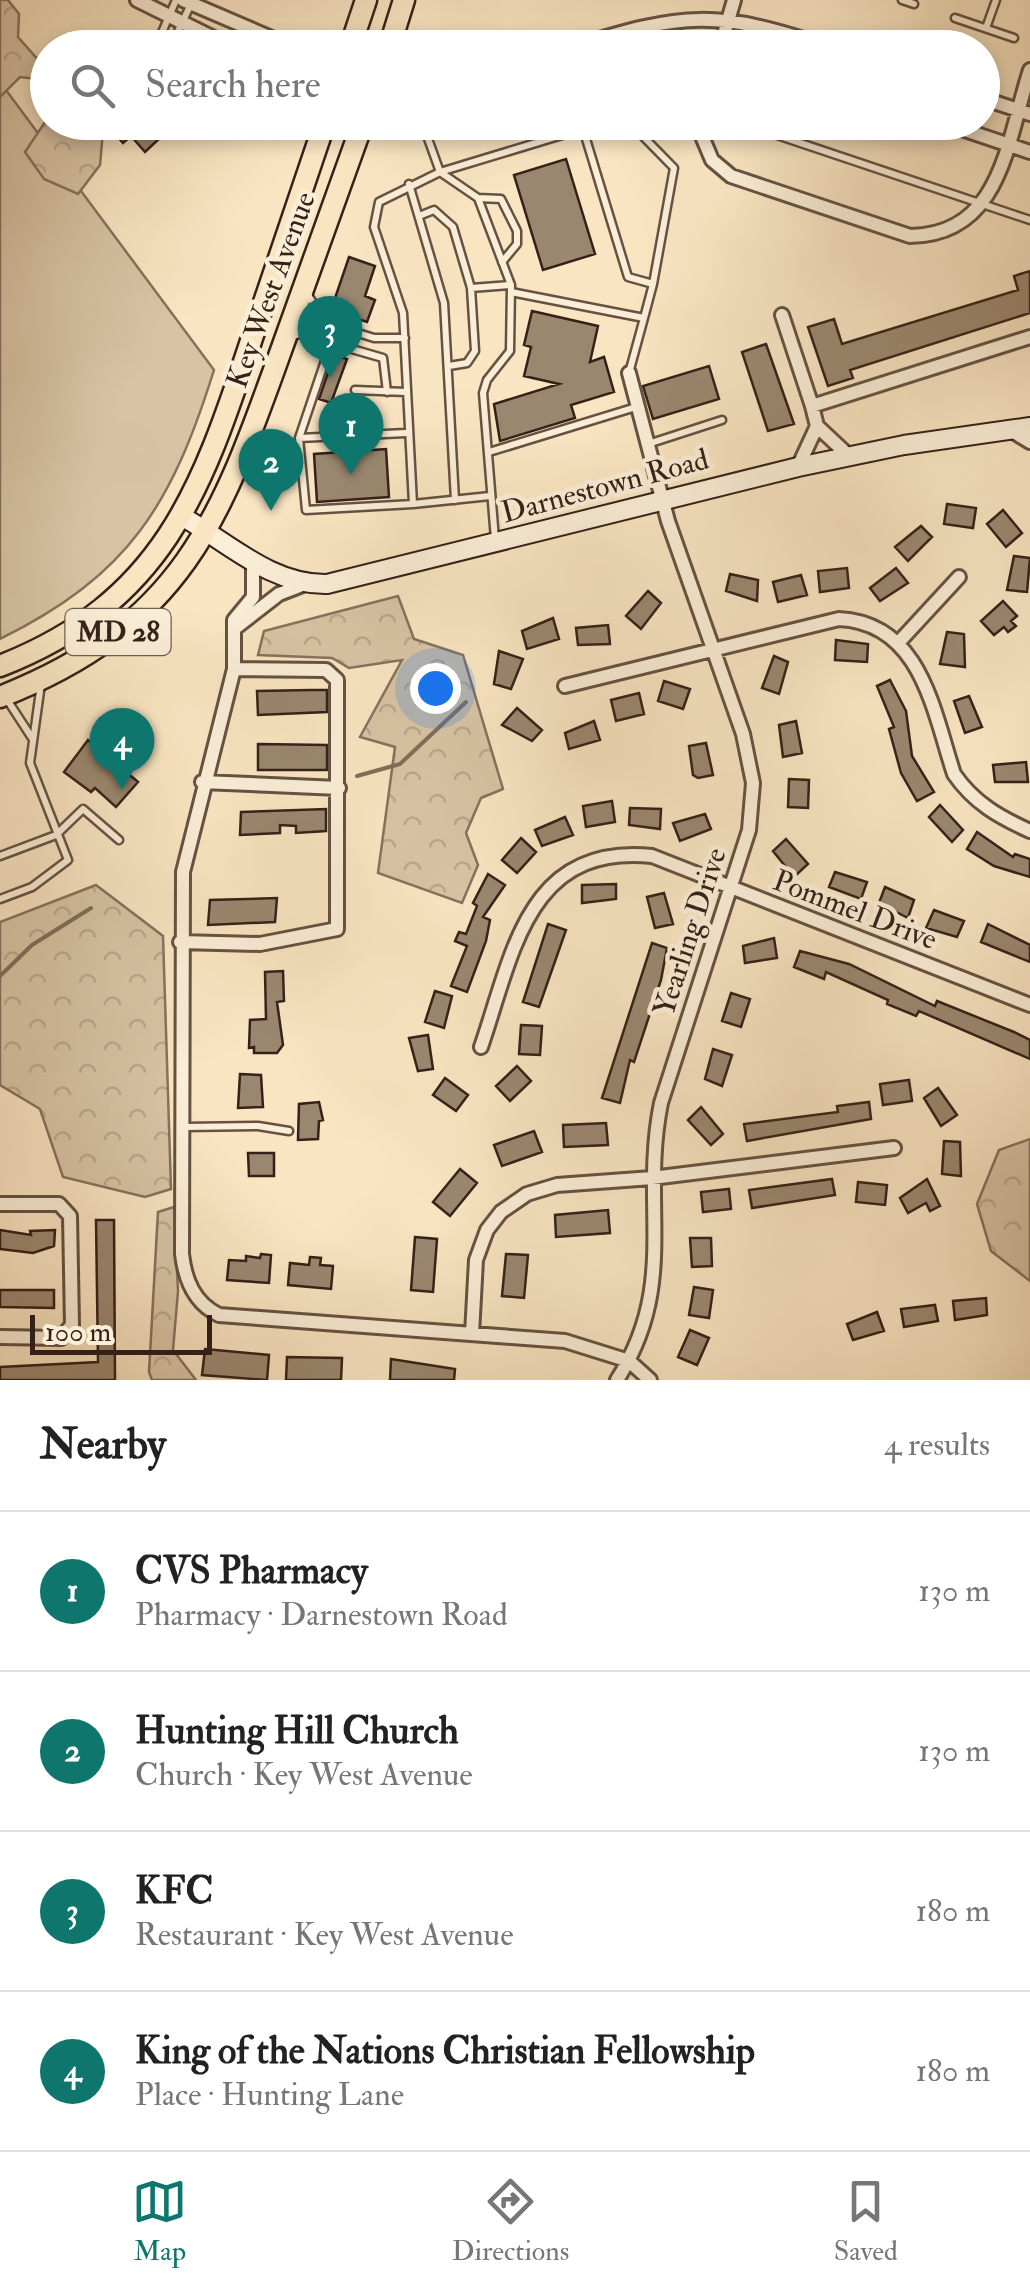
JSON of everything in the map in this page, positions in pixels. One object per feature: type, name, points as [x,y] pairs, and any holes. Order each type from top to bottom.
[{"type":"main road","points":[[356,30],[366,0]]},
{"type":"main road","points":[[394,30],[404,0]]},
{"type":"main road","name":"Key West Avenue","points":[[183,517],[225,420],[319,140]]},
{"type":"main road","name":"Key West Avenue","points":[[208,532],[235,477],[356,140]]},
{"type":"main road","name":"Darnestown Road","points":[[305,584],[327,584],[496,545],[798,467],[1006,428],[1030,427]]},
{"type":"main road","points":[[183,517],[253,561],[305,584]]},
{"type":"main road","name":"MD 28","points":[[0,666],[69,633],[104,608],[136,578],[183,517]]},
{"type":"main road","name":"MD 28","points":[[2,696],[42,680],[122,629],[155,598],[208,532]]},
{"type":"street","points":[[137,0],[196,30]]},
{"type":"street","points":[[725,30],[734,0]]},
{"type":"street","points":[[186,1],[253,30]]},
{"type":"street","points":[[628,30],[650,23],[728,19],[778,30]]},
{"type":"street","points":[[704,140],[712,160],[731,176],[910,236],[931,236],[955,228],[983,204],[1024,112],[1030,70]]},
{"type":"street","points":[[1000,104],[1024,112]]},
{"type":"street","points":[[995,140],[1030,152]]},
{"type":"street","points":[[789,320],[817,426],[849,456]]},
{"type":"street","points":[[812,406],[1030,336]]},
{"type":"street","name":"Yearling Drive","points":[[617,1380],[648,1318],[655,1281],[651,1150],[661,1104],[749,830],[752,782],[743,734],[664,501],[629,374]]},
{"type":"street","points":[[798,467],[817,426]]},
{"type":"street","points":[[1006,428],[1030,442]]},
{"type":"street","points":[[253,561],[252,597],[234,620],[234,669],[202,782],[183,872],[180,942],[184,1270],[206,1309],[219,1316],[565,1341],[629,1361],[650,1380]]},
{"type":"street","points":[[899,642],[958,577]]},
{"type":"street","points":[[234,630],[280,594],[305,584]]},
{"type":"street","points":[[565,686],[839,619],[874,625],[899,642],[920,674],[954,774],[966,790],[994,815],[1030,831]]},
{"type":"street","points":[[180,942],[260,944],[337,929],[337,680],[333,674],[234,669]]},
{"type":"street","points":[[202,782],[339,788]]},
{"type":"street","name":"Pommel Drive","points":[[480,1047],[533,905],[560,875],[591,859],[621,853],[652,856],[1030,1004]]},
{"type":"street","points":[[472,1334],[476,1260],[487,1230],[501,1212],[527,1194],[557,1184],[652,1178],[894,1148]]},
{"type":"street","points":[[0,1204],[66,1208],[70,1216],[72,1325],[60,1338],[0,1337]]},
{"type":"lane","points":[[902,0],[914,4]]},
{"type":"lane","points":[[986,28],[996,0]]},
{"type":"lane","points":[[167,30],[186,1]]},
{"type":"lane","points":[[172,30],[186,1]]},
{"type":"lane","points":[[956,18],[992,30]]},
{"type":"lane","points":[[1000,33],[1014,38]]},
{"type":"lane","points":[[428,140],[440,172],[478,198],[501,199],[509,210],[517,244],[502,262]]},
{"type":"lane","points":[[413,504],[402,313],[374,227],[379,202],[440,172],[546,140]]},
{"type":"lane","points":[[586,140],[628,277],[653,284]]},
{"type":"lane","points":[[629,374],[653,284],[674,168],[647,140]]},
{"type":"lane","points":[[792,140],[1030,220]]},
{"type":"lane","points":[[409,184],[444,303],[456,500]]},
{"type":"lane","points":[[478,198],[511,288],[510,352],[487,380],[482,393],[496,545]]},
{"type":"lane","points":[[419,216],[434,210],[452,227],[472,288],[475,351],[467,364],[448,366]]},
{"type":"lane","points":[[304,287],[326,323]]},
{"type":"lane","points":[[472,288],[511,288],[644,318]]},
{"type":"lane","points":[[284,341],[326,323],[374,338],[404,338]]},
{"type":"lane","points":[[387,392],[382,358],[331,343],[301,420],[306,510],[405,508],[490,496]]},
{"type":"lane","points":[[355,390],[406,392]]},
{"type":"lane","points":[[489,452],[638,406]]},
{"type":"lane","points":[[650,442],[722,420]]},
{"type":"lane","points":[[299,438],[406,433]]},
{"type":"lane","points":[[0,899],[32,886],[64,866],[68,856],[56,836],[30,763],[42,680]]},
{"type":"lane","points":[[2,696],[32,739]]},
{"type":"lane","points":[[0,856],[56,836],[85,809],[118,840]]},
{"type":"lane","points":[[184,1127],[289,1131]]},
{"type":"green space","points":[[0,0],[8,0],[19,14],[18,37],[30,51],[30,78],[20,77],[0,97]]},
{"type":"green space","points":[[0,82],[30,122],[30,140],[43,140],[214,370],[181,460],[140,531],[82,589],[0,639]]},
{"type":"green space","points":[[33,140],[102,140],[100,165],[78,194],[44,179],[25,152]]},
{"type":"green space","points":[[398,596],[414,639],[463,655],[503,789],[481,798],[466,833],[478,865],[462,903],[378,873],[395,747],[360,737],[402,660],[349,668],[332,658],[258,655],[264,631]]},
{"type":"green space","points":[[96,885],[163,936],[171,1189],[145,1197],[63,1177],[40,1109],[0,1085],[0,922]]},
{"type":"green space","points":[[1030,1139],[1030,1281],[991,1251],[977,1204],[999,1150]]},
{"type":"green space","points":[[174,1207],[178,1291],[173,1350],[196,1380],[152,1380],[149,1372],[158,1212]]},
{"type":"building","points":[[134,140],[158,140],[145,152]]},
{"type":"building","points":[[566,159],[595,254],[543,270],[514,175]]},
{"type":"building","points":[[349,257],[375,266],[365,296],[375,300],[367,322],[331,310]]},
{"type":"building","points":[[1030,271],[1030,313],[850,370],[853,378],[828,386],[808,327],[834,319],[842,344],[1018,290],[1014,276]]},
{"type":"building","points":[[532,311],[598,326],[590,362],[604,357],[614,392],[571,405],[575,418],[500,441],[494,404],[559,384],[524,376],[531,347],[524,345]]},
{"type":"building","points":[[766,344],[794,424],[768,431],[742,352]]},
{"type":"building","points":[[334,355],[347,359],[331,403],[319,399]]},
{"type":"building","points":[[709,366],[719,399],[653,419],[643,386]]},
{"type":"building","points":[[386,449],[389,497],[317,502],[314,454]]},
{"type":"building","points":[[947,504],[976,508],[973,528],[944,524]]},
{"type":"building","points":[[1003,510],[1022,533],[1006,547],[987,524]]},
{"type":"building","points":[[921,526],[932,537],[908,561],[895,547]]},
{"type":"building","points":[[1014,556],[1030,558],[1027,592],[1007,590]]},
{"type":"building","points":[[847,568],[849,588],[820,592],[818,571]]},
{"type":"building","points":[[896,568],[908,583],[880,601],[870,588]]},
{"type":"building","points":[[730,574],[758,580],[757,601],[726,591]]},
{"type":"building","points":[[801,575],[807,595],[778,602],[773,582]]},
{"type":"building","points":[[648,591],[661,603],[641,629],[626,616]]},
{"type":"building","points":[[1003,601],[1017,616],[1011,621],[1016,626],[1008,632],[1004,627],[994,635],[981,621]]},
{"type":"building","points":[[553,618],[559,639],[527,649],[522,631]]},
{"type":"building","points":[[608,625],[610,644],[578,645],[576,628]]},
{"type":"building","points":[[947,632],[964,634],[965,667],[940,664]]},
{"type":"building","points":[[836,640],[868,644],[867,662],[835,660]]},
{"type":"building","points":[[499,651],[523,659],[511,689],[494,684]]},
{"type":"building","points":[[774,656],[788,662],[779,694],[762,688]]},
{"type":"building","points":[[890,680],[906,711],[912,756],[934,792],[917,801],[901,773],[889,729],[894,727],[877,686]]},
{"type":"building","points":[[664,681],[690,689],[683,709],[658,701]]},
{"type":"building","points":[[327,690],[327,712],[258,715],[257,691]]},
{"type":"building","points":[[639,693],[644,714],[616,721],[611,700]]},
{"type":"building","points":[[969,696],[982,727],[965,733],[954,701]]},
{"type":"building","points":[[517,708],[542,730],[532,741],[502,725]]},
{"type":"building","points":[[594,721],[600,740],[569,749],[565,733]]},
{"type":"building","points":[[796,721],[802,753],[783,757],[779,725]]},
{"type":"building","points":[[88,740],[138,782],[116,807],[95,788],[91,792],[64,772]]},
{"type":"building","points":[[706,743],[713,775],[698,778],[693,775],[689,746]]},
{"type":"building","points":[[258,744],[327,745],[327,770],[258,770]]},
{"type":"building","points":[[1026,762],[1028,782],[995,782],[993,765]]},
{"type":"building","points":[[789,779],[809,780],[808,808],[788,807]]},
{"type":"building","points":[[612,801],[615,822],[586,827],[583,806]]},
{"type":"building","points":[[940,805],[963,830],[952,842],[929,817]]},
{"type":"building","points":[[630,808],[661,809],[660,829],[629,825]]},
{"type":"building","points":[[326,809],[326,831],[296,833],[296,826],[280,825],[280,833],[240,835],[241,812]]},
{"type":"building","points":[[705,814],[711,829],[680,841],[673,823]]},
{"type":"building","points":[[565,817],[573,835],[542,846],[535,830]]},
{"type":"building","points":[[977,832],[1013,857],[1015,854],[1030,859],[1030,877],[994,866],[967,849]]},
{"type":"building","points":[[521,838],[536,852],[517,873],[502,860]]},
{"type":"building","points":[[786,839],[808,864],[794,877],[773,851]]},
{"type":"building","points":[[835,872],[867,882],[861,899],[829,887]]},
{"type":"building","points":[[488,874],[505,885],[483,917],[490,920],[486,941],[467,992],[451,986],[467,946],[455,941],[459,932],[466,934],[477,906],[473,903]]},
{"type":"building","points":[[616,884],[616,899],[582,903],[582,885]]},
{"type":"building","points":[[885,887],[914,900],[908,918],[879,903]]},
{"type":"building","points":[[664,893],[673,924],[655,928],[647,897]]},
{"type":"building","points":[[277,898],[275,922],[208,925],[210,900]]},
{"type":"building","points":[[934,910],[964,921],[957,937],[926,928]]},
{"type":"building","points":[[548,924],[566,930],[539,1007],[523,1002]]},
{"type":"building","points":[[988,924],[1030,945],[1030,962],[981,942]]},
{"type":"building","points":[[774,938],[777,958],[745,963],[743,946]]},
{"type":"building","points":[[652,943],[667,948],[661,980],[634,1062],[630,1060],[620,1103],[602,1098]]},
{"type":"building","points":[[800,951],[849,964],[935,1006],[937,1001],[1014,1032],[1030,1040],[1030,1059],[919,1011],[916,1016],[887,1004],[888,1000],[826,972],[824,979],[794,967]]},
{"type":"building","points":[[283,971],[284,1001],[277,1002],[283,1045],[277,1053],[254,1053],[254,1047],[249,1048],[250,1020],[266,1019],[265,972]]},
{"type":"building","points":[[435,991],[452,996],[444,1028],[425,1022]]},
{"type":"building","points":[[731,993],[750,999],[741,1027],[722,1021]]},
{"type":"building","points":[[521,1025],[542,1026],[540,1055],[519,1054]]},
{"type":"building","points":[[428,1035],[433,1069],[418,1071],[409,1038]]},
{"type":"building","points":[[713,1049],[732,1055],[722,1086],[705,1079]]},
{"type":"building","points":[[517,1066],[531,1081],[510,1101],[496,1086]]},
{"type":"building","points":[[240,1074],[261,1075],[263,1107],[238,1108]]},
{"type":"building","points":[[445,1078],[468,1095],[456,1111],[433,1095]]},
{"type":"building","points":[[909,1080],[912,1101],[883,1105],[880,1084]]},
{"type":"building","points":[[938,1088],[957,1115],[941,1126],[924,1098]]},
{"type":"building","points":[[319,1102],[323,1120],[319,1121],[318,1139],[298,1140],[299,1104]]},
{"type":"building","points":[[869,1102],[871,1119],[747,1141],[744,1124],[838,1112],[837,1106]]},
{"type":"building","points":[[701,1107],[723,1134],[711,1145],[688,1120]]},
{"type":"building","points":[[606,1123],[608,1145],[564,1147],[563,1125]]},
{"type":"building","points":[[534,1131],[542,1152],[502,1166],[494,1145]]},
{"type":"building","points":[[944,1141],[960,1142],[961,1176],[942,1174]]},
{"type":"building","points":[[248,1153],[274,1153],[274,1176],[249,1176]]},
{"type":"building","points":[[460,1169],[477,1183],[450,1216],[433,1202]]},
{"type":"building","points":[[832,1179],[835,1195],[752,1208],[749,1190]]},
{"type":"building","points":[[927,1179],[940,1206],[930,1211],[926,1203],[908,1213],[900,1198]]},
{"type":"building","points":[[858,1182],[887,1185],[885,1205],[856,1202]]},
{"type":"building","points":[[729,1189],[731,1209],[703,1212],[701,1192]]},
{"type":"building","points":[[608,1210],[610,1233],[556,1237],[555,1215]]},
{"type":"building","points":[[96,1220],[114,1220],[115,1380],[0,1380],[0,1367],[98,1362]]},
{"type":"building","points":[[0,1230],[31,1235],[30,1231],[55,1230],[54,1246],[33,1253],[0,1249]]},
{"type":"building","points":[[415,1237],[437,1239],[433,1292],[411,1290]]},
{"type":"building","points":[[690,1238],[711,1238],[712,1266],[692,1267]]},
{"type":"building","points":[[261,1254],[271,1255],[269,1283],[227,1280],[229,1260],[246,1261],[246,1256],[260,1258]]},
{"type":"building","points":[[506,1254],[528,1255],[524,1298],[502,1296]]},
{"type":"building","points":[[310,1257],[321,1258],[320,1265],[333,1266],[331,1289],[288,1285],[290,1263],[309,1265]]},
{"type":"building","points":[[694,1287],[713,1290],[709,1318],[689,1315]]},
{"type":"building","points":[[0,1290],[54,1290],[54,1308],[0,1307]]},
{"type":"building","points":[[986,1298],[987,1315],[955,1320],[953,1301]]},
{"type":"building","points":[[935,1305],[938,1321],[904,1327],[901,1309]]},
{"type":"building","points":[[877,1312],[884,1331],[853,1340],[847,1324]]},
{"type":"building","points":[[690,1330],[709,1338],[697,1365],[678,1357]]},
{"type":"building","points":[[205,1349],[269,1355],[267,1380],[202,1375]]},
{"type":"building","points":[[287,1357],[342,1358],[341,1380],[286,1380]]},
{"type":"building","points":[[391,1359],[455,1369],[454,1380],[390,1380]]},
{"type":"waterway","points":[[357,776],[400,764],[466,702]]},
{"type":"waterway","points":[[0,976],[32,945],[91,908]]},
{"type":"place","name":"KFC","points":[[330,378]]},
{"type":"place","name":"CVS Pharmacy","points":[[351,475]]},
{"type":"place","name":"Hunting Hill Church","points":[[271,511]]},
{"type":"place","name":"King of the Nations Christian Fellowship","points":[[122,790]]}]
